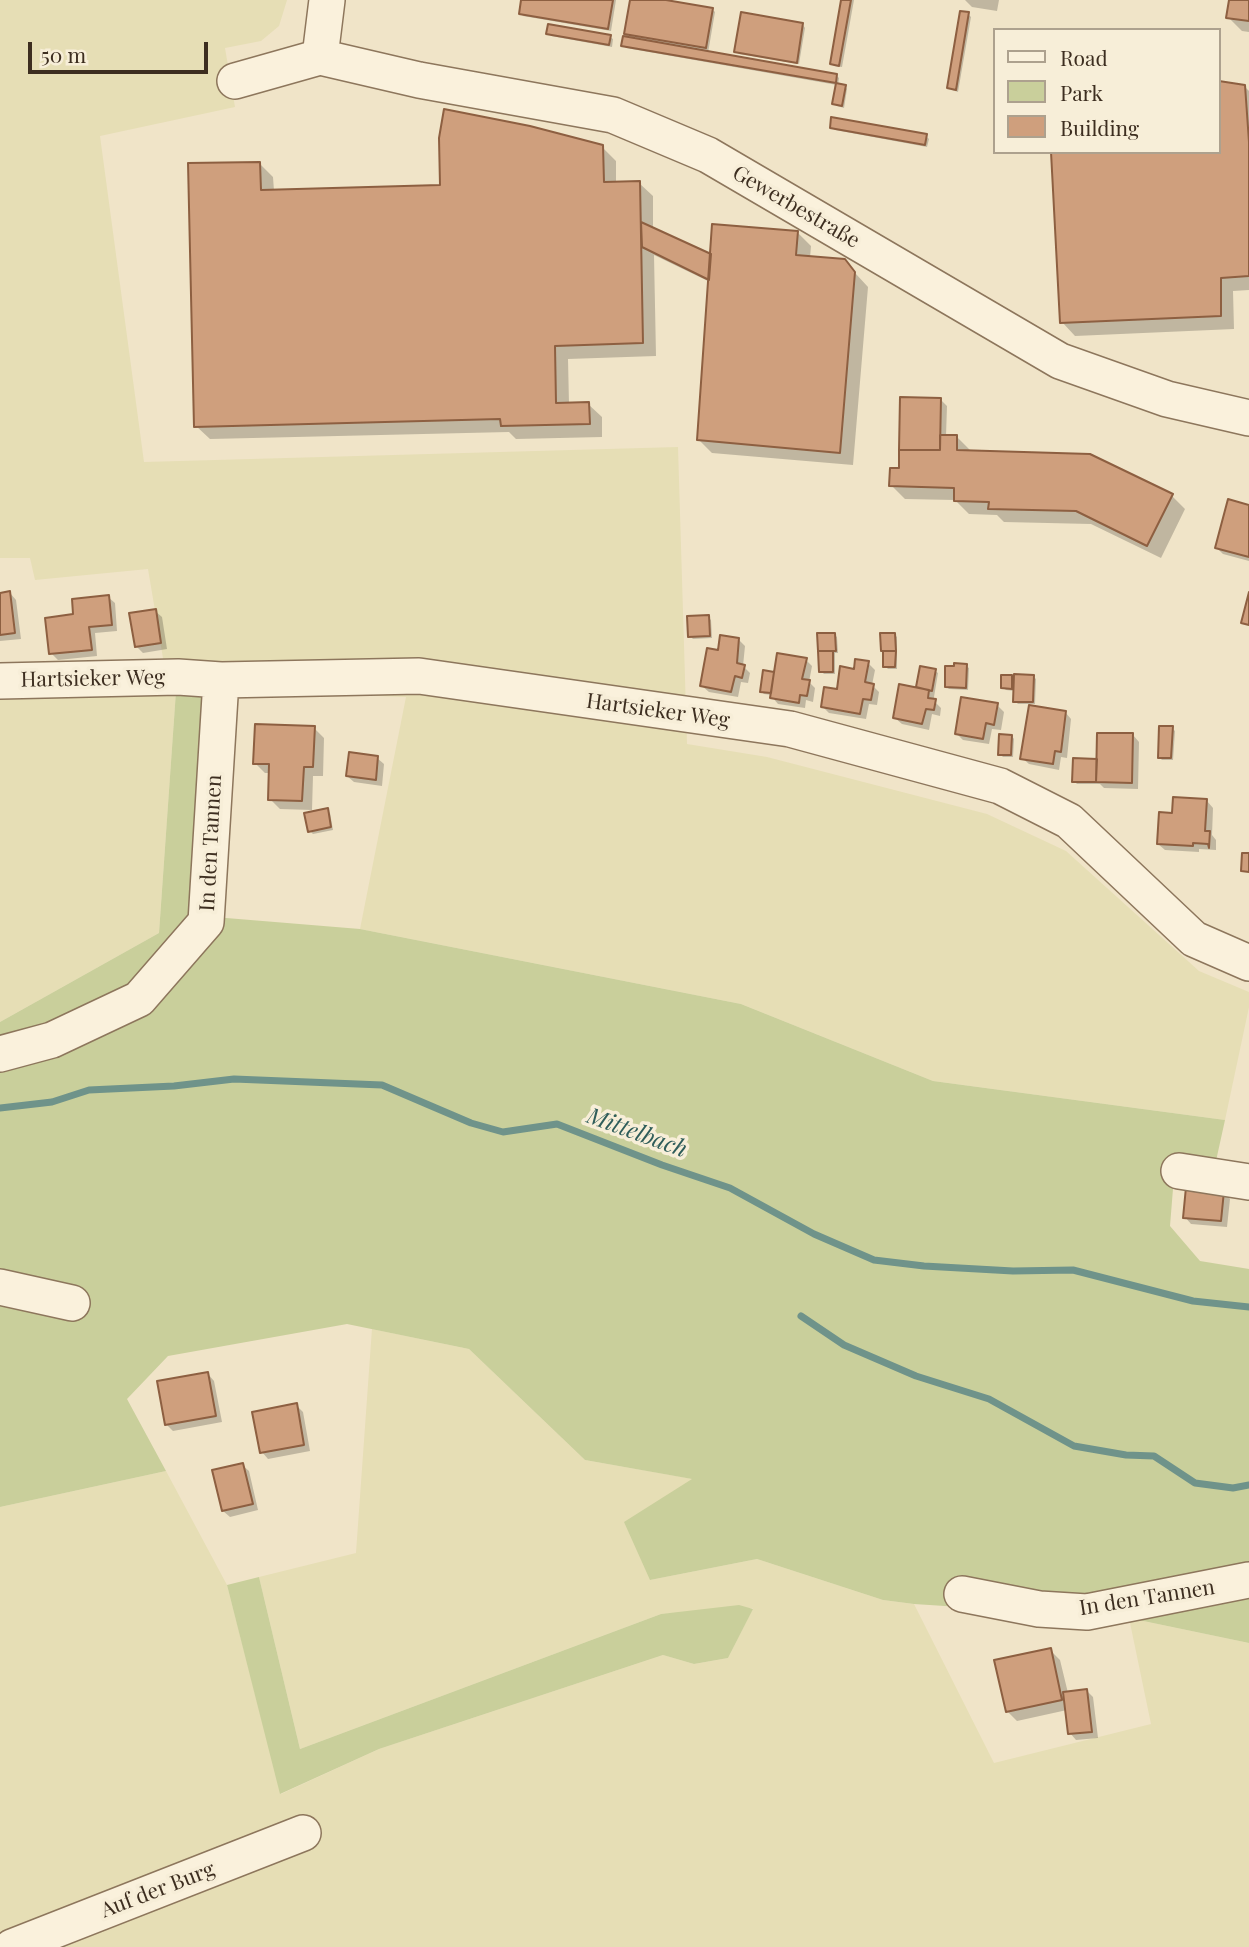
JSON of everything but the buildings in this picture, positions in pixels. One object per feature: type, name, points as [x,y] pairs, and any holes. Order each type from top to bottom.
[{"type":"street","points":[[320,57],[327,0]]},
{"type":"street","name":"Gewerbestraße","points":[[235,81],[320,57],[459,88],[613,115],[708,155],[1060,361],[1167,399],[1249,418]]},
{"type":"street","name":"Hartsieker Weg","points":[[0,681],[419,676],[790,729],[1000,786],[1069,821],[1194,939],[1249,963]]},
{"type":"street","name":"In den Tannen","points":[[0,1054],[52,1040],[139,999],[206,922],[221,680]]},
{"type":"street","points":[[1179,1171],[1249,1182]]},
{"type":"street","points":[[0,1287],[72,1303]]},
{"type":"street","name":"In den Tannen","points":[[962,1594],[1039,1609],[1087,1612],[1249,1580]]},
{"type":"street","name":"Auf der Burg","points":[[12,1947],[303,1833]]},
{"type":"shaded area","points":[[0,0],[287,0],[279,26],[261,41],[225,48],[235,107],[100,136],[144,462],[678,447],[687,744],[767,757],[987,814],[1066,851],[1199,971],[1249,992],[1249,1007],[1225,1120],[933,1081],[741,1004],[360,929],[406,697],[176,691],[159,933],[0,1022],[0,691],[167,682],[148,569],[35,580],[30,558],[0,558]]},
{"type":"shaded area","points":[[372,1329],[469,1349],[585,1460],[693,1479],[650,1580],[757,1559],[883,1600],[914,1604],[994,1763],[1151,1724],[1129,1618],[1249,1643],[1249,1947],[0,1947],[0,1507],[166,1471],[227,1585],[281,1794],[379,1749],[663,1655],[694,1664],[728,1658],[753,1608],[661,1614],[300,1749],[259,1577],[356,1553]]},
{"type":"green space","points":[[215,690],[214,917],[360,929],[741,1004],[933,1081],[1225,1120],[1214,1170],[1175,1164],[1170,1226],[1200,1261],[1249,1269],[1249,1643],[1129,1618],[883,1600],[757,1559],[650,1580],[624,1522],[692,1479],[585,1460],[469,1349],[347,1324],[168,1356],[127,1399],[166,1471],[0,1507],[0,1022],[159,933],[176,691]]},
{"type":"green space","points":[[259,1577],[300,1749],[661,1614],[739,1605],[753,1609],[728,1658],[694,1664],[663,1655],[379,1749],[280,1794],[227,1585]]},
{"type":"waterway","name":"Mittelbach","points":[[0,1108],[52,1102],[89,1090],[174,1086],[234,1079],[382,1085],[471,1123],[503,1132],[557,1124],[730,1188],[814,1234],[874,1260],[1013,1271],[1073,1270],[1193,1301],[1249,1307]]},
{"type":"waterway","points":[[801,1316],[844,1345],[916,1376],[989,1399],[1074,1446],[1126,1455],[1154,1456],[1195,1483],[1233,1488],[1249,1485]]}]
